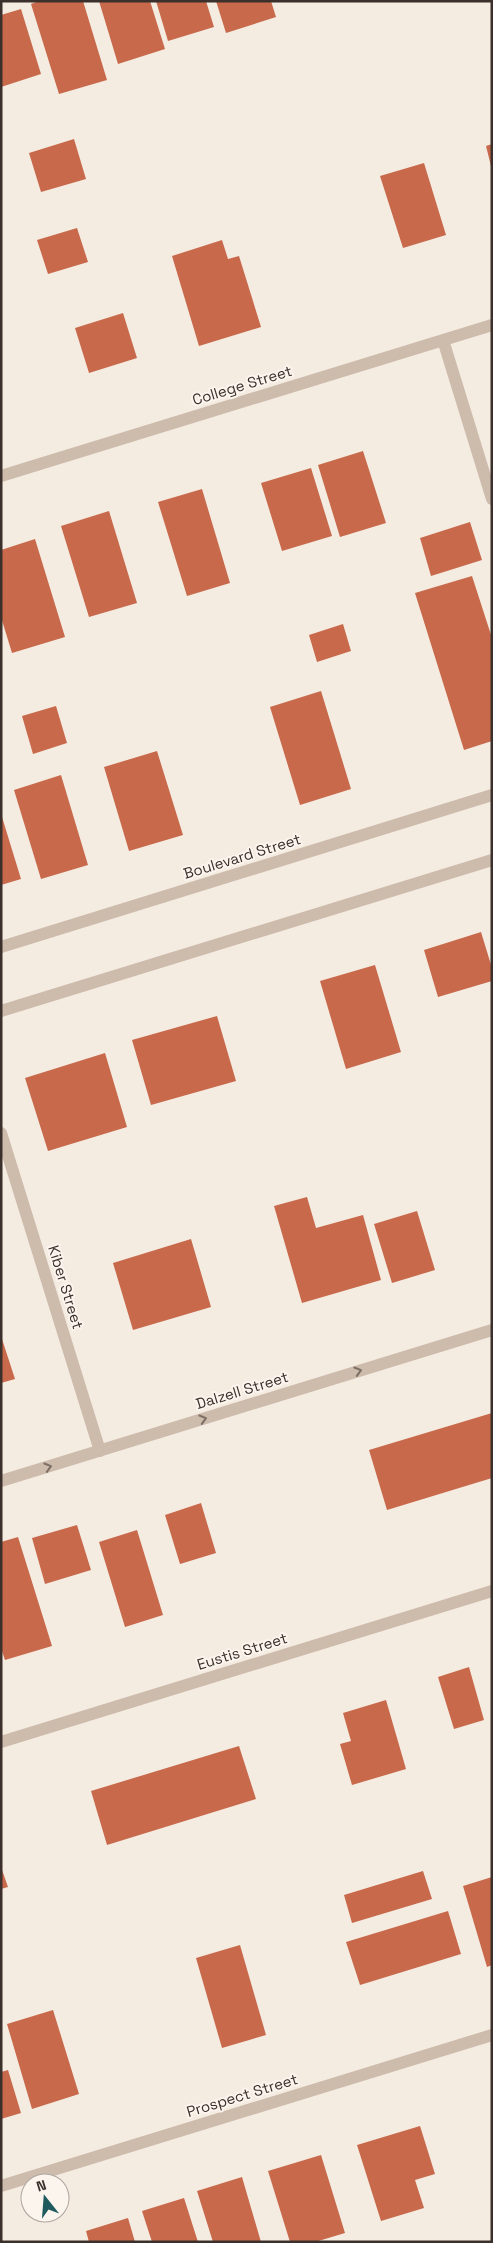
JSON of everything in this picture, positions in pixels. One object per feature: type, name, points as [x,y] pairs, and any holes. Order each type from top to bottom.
[{"type":"street","name":"College Street","points":[[1,476],[492,325]]},
{"type":"street","points":[[443,340],[492,499]]},
{"type":"street","name":"Boulevard Street","points":[[1,947],[492,795]]},
{"type":"street","points":[[1,1011],[492,860]]},
{"type":"street","name":"Kiber Street","points":[[1,1133],[100,1451]]},
{"type":"street","name":"Dalzell Street","points":[[1,1481],[492,1330]]},
{"type":"street","name":"Eustis Street","points":[[1,1742],[492,1591]]},
{"type":"street","name":"Prospect Street","points":[[1,2186],[492,2035]]},
{"type":"building","points":[[39,1],[83,1],[107,80],[59,94],[31,4]]},
{"type":"building","points":[[99,1],[150,1],[165,49],[118,64]]},
{"type":"building","points":[[156,1],[206,1],[214,27],[168,41]]},
{"type":"building","points":[[216,1],[271,1],[276,17],[226,33]]},
{"type":"building","points":[[21,9],[41,74],[1,87],[1,15]]},
{"type":"building","points":[[74,139],[86,179],[41,192],[29,153]]},
{"type":"building","points":[[492,144],[492,166],[491,166],[486,146]]},
{"type":"building","points":[[424,163],[446,235],[403,248],[380,176]]},
{"type":"building","points":[[77,228],[88,262],[48,274],[37,240]]},
{"type":"building","points":[[222,240],[228,259],[239,256],[261,327],[199,346],[172,256]]},
{"type":"building","points":[[123,313],[137,358],[89,373],[75,328]]},
{"type":"building","points":[[363,451],[386,523],[340,537],[318,465]]},
{"type":"building","points":[[311,468],[332,536],[282,551],[261,483]]},
{"type":"building","points":[[202,489],[230,583],[187,596],[158,502]]},
{"type":"building","points":[[109,511],[137,603],[89,617],[61,526]]},
{"type":"building","points":[[470,522],[482,560],[431,576],[420,538]]},
{"type":"building","points":[[35,539],[65,637],[12,653],[1,617],[1,550]]},
{"type":"building","points":[[472,576],[492,638],[492,741],[464,750],[415,593]]},
{"type":"building","points":[[343,624],[351,651],[317,662],[309,635]]},
{"type":"building","points":[[321,691],[351,789],[300,805],[270,707]]},
{"type":"building","points":[[56,706],[67,743],[33,754],[22,716]]},
{"type":"building","points":[[157,751],[183,835],[129,851],[104,767]]},
{"type":"building","points":[[61,775],[88,865],[41,879],[14,790]]},
{"type":"building","points":[[1,818],[21,879],[1,885]]},
{"type":"building","points":[[481,932],[492,968],[492,981],[438,997],[424,950]]},
{"type":"building","points":[[375,965],[401,1052],[346,1069],[320,981]]},
{"type":"building","points":[[217,1016],[236,1081],[151,1105],[132,1040]]},
{"type":"building","points":[[105,1053],[127,1127],[48,1151],[25,1078]]},
{"type":"building","points":[[307,1197],[316,1228],[363,1215],[381,1280],[302,1303],[274,1206]]},
{"type":"building","points":[[417,1211],[435,1270],[392,1283],[374,1224]]},
{"type":"building","points":[[191,1239],[211,1307],[133,1330],[113,1263]]},
{"type":"building","points":[[1,1336],[15,1379],[1,1383]]},
{"type":"building","points":[[492,1413],[492,1478],[387,1510],[369,1450]]},
{"type":"building","points":[[201,1503],[216,1553],[180,1564],[165,1515]]},
{"type":"building","points":[[77,1525],[91,1570],[45,1584],[32,1538]]},
{"type":"building","points":[[137,1530],[163,1615],[125,1627],[99,1542]]},
{"type":"building","points":[[18,1537],[52,1646],[5,1660],[1,1648],[1,1542]]},
{"type":"building","points":[[469,1667],[484,1720],[454,1729],[438,1677]]},
{"type":"building","points":[[386,1700],[406,1769],[352,1785],[340,1744],[351,1741],[343,1713]]},
{"type":"building","points":[[239,1746],[256,1799],[107,1845],[91,1791]]},
{"type":"building","points":[[1,1867],[8,1887],[1,1889]]},
{"type":"building","points":[[423,1871],[432,1899],[352,1923],[344,1895]]},
{"type":"building","points":[[492,1877],[492,1965],[487,1967],[463,1886]]},
{"type":"building","points":[[448,1911],[461,1954],[360,1985],[346,1942]]},
{"type":"building","points":[[240,1945],[266,2035],[222,2048],[196,1958]]},
{"type":"building","points":[[53,2010],[79,2094],[32,2109],[7,2024]]},
{"type":"building","points":[[8,2070],[21,2113],[1,2119],[1,2072]]},
{"type":"building","points":[[420,2126],[435,2174],[415,2180],[424,2208],[381,2221],[357,2145]]},
{"type":"building","points":[[321,2155],[345,2233],[315,2242],[290,2242],[268,2171]]},
{"type":"building","points":[[242,2177],[261,2242],[213,2242],[197,2191]]},
{"type":"building","points":[[184,2198],[198,2242],[152,2242],[142,2211]]},
{"type":"building","points":[[128,2218],[135,2242],[89,2242],[86,2231]]}]
